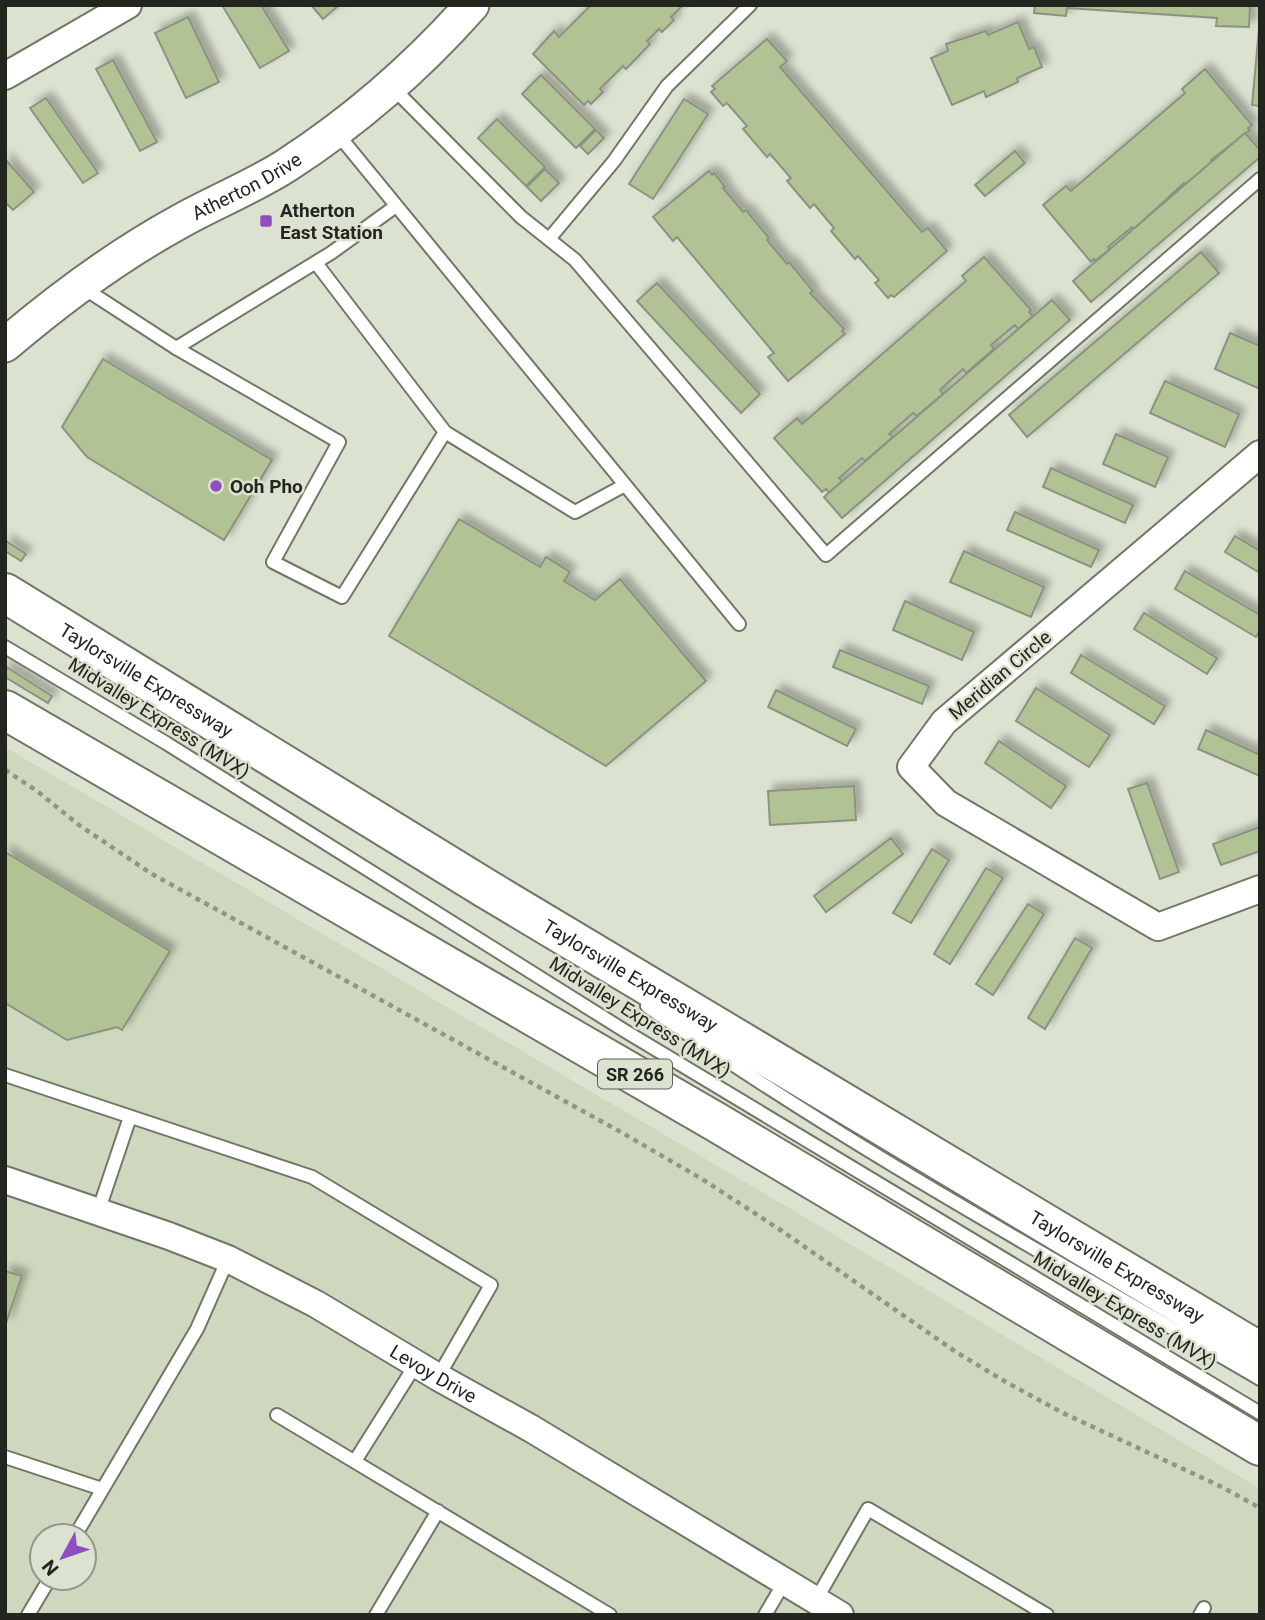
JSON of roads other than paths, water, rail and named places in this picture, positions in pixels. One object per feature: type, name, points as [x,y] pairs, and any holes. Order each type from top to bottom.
[{"type":"main road","name":"Taylorsville Expressway","points":[[5,593],[485,887],[1260,1352]]},
{"type":"main road","name":"SR 266","points":[[5,710],[692,1108],[1260,1446]]},
{"type":"street","name":"Atherton Drive","points":[[5,345],[81,286],[177,223],[285,167],[336,132],[392,88],[436,46],[472,5]]},
{"type":"street","points":[[5,76],[114,8]]},
{"type":"street","name":"Meridian Circle","points":[[1260,454],[944,722],[911,767],[947,803],[1158,927],[1260,889]]},
{"type":"street","name":"Levoy Drive","points":[[5,1180],[228,1259],[316,1304],[427,1371],[532,1429],[840,1615]]},
{"type":"lane","points":[[549,239],[614,160],[667,86],[750,5]]},
{"type":"lane","points":[[392,88],[521,217],[575,260],[825,555],[1260,179]]},
{"type":"lane","points":[[336,132],[739,624]]},
{"type":"lane","points":[[176,348],[316,263],[396,206]]},
{"type":"lane","points":[[316,263],[445,432],[575,512],[625,485]]},
{"type":"lane","points":[[81,286],[176,348],[339,442],[274,562],[342,597],[445,432]]},
{"type":"lane","name":"Midvalley Express (MVX)","points":[[5,647],[166,743],[625,1031],[1260,1413]]},
{"type":"lane","name":"Midvalley Express (MVX)","points":[[485,887],[590,966]]},
{"type":"lane","name":"Midvalley Express (MVX)","points":[[633,996],[770,1088],[865,1147],[1260,1379]]},
{"type":"lane","points":[[5,1075],[312,1177],[491,1285],[355,1461]]},
{"type":"lane","points":[[98,1212],[130,1117]]},
{"type":"lane","points":[[83,1522],[204,1317],[228,1259]]},
{"type":"lane","points":[[277,1415],[610,1615]]},
{"type":"lane","points":[[5,1457],[102,1489]]},
{"type":"lane","points":[[816,1600],[869,1509],[1047,1615]]},
{"type":"lane","points":[[376,1615],[438,1511]]},
{"type":"lane","points":[[765,1615],[785,1581]]},
{"type":"lane","points":[[28,1615],[42,1592]]},
{"type":"place","name":"Atherton East Station","points":[[266,221]]},
{"type":"place","name":"Ooh Pho","points":[[216,486]]}]
